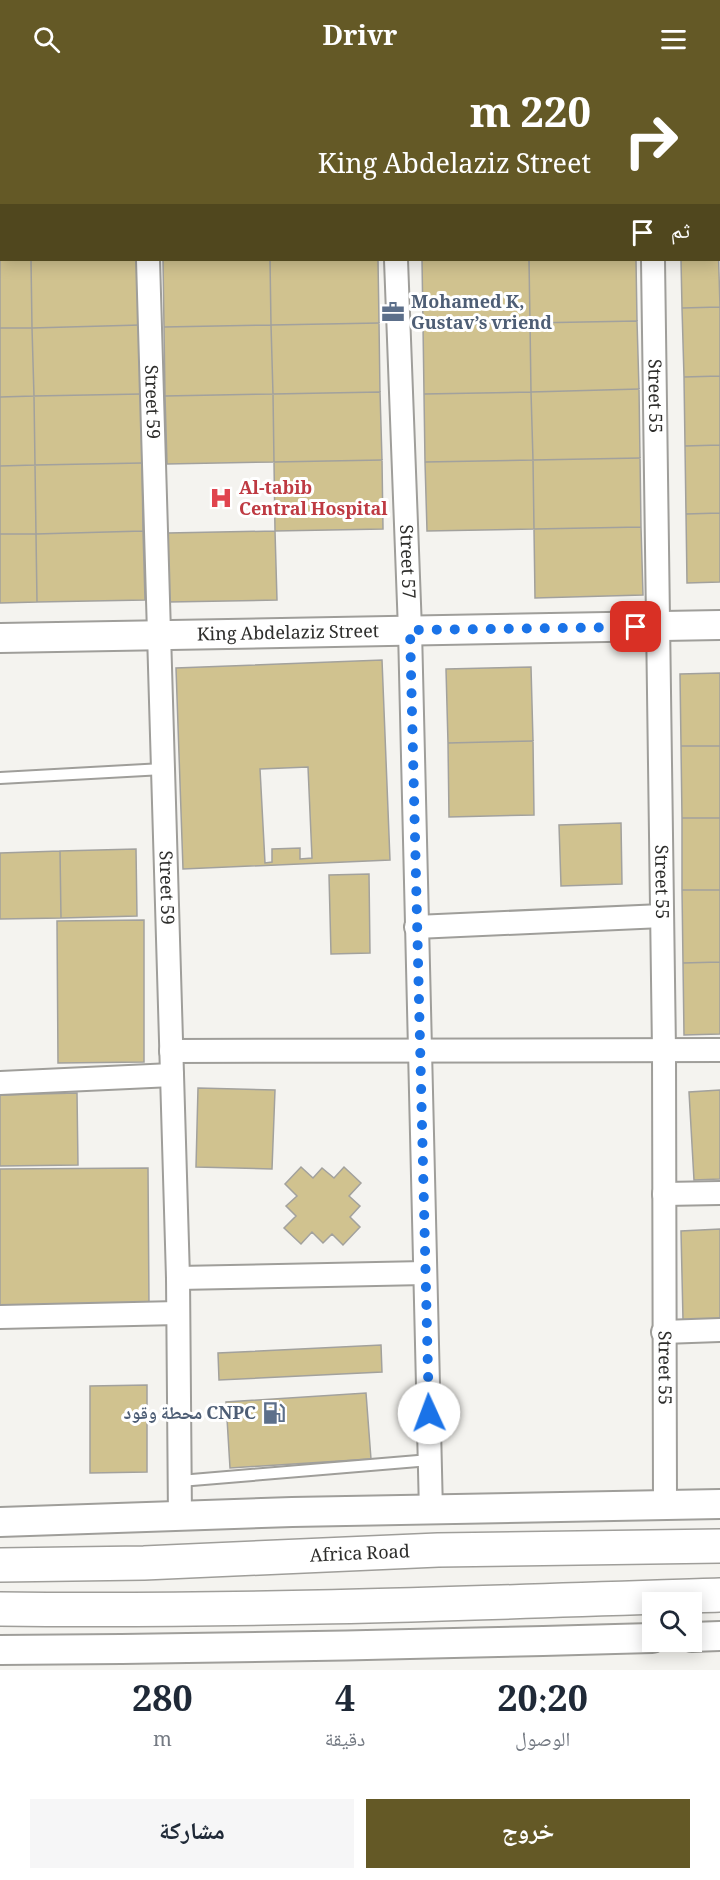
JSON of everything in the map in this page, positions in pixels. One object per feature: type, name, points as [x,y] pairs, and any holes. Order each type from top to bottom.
[{"type":"highway","name":"Africa Road","points":[[0,1565],[144,1563],[438,1550],[720,1546]]},
{"type":"highway","points":[[0,1609],[350,1608],[466,1601],[720,1595]]},
{"type":"street","name":"Street 59","points":[[148,261],[178,1278],[180,1518]]},
{"type":"street","name":"Street 57","points":[[396,261],[410,630],[418,1050],[431,1512]]},
{"type":"street","name":"Street 55","points":[[653,261],[664,1051],[665,1506]]},
{"type":"street","name":"King Abdelaziz Street","points":[[0,638],[720,625]]},
{"type":"street","points":[[416,927],[662,916]]},
{"type":"street","points":[[171,1051],[720,1050]]},
{"type":"street","points":[[0,1083],[172,1075]]},
{"type":"street","points":[[664,1194],[720,1193]]},
{"type":"street","points":[[178,1278],[425,1273]]},
{"type":"street","points":[[0,1317],[178,1313]]},
{"type":"street","points":[[663,1332],[720,1330]]},
{"type":"street","points":[[2,1519],[180,1518],[292,1512],[431,1512],[720,1504]]},
{"type":"street","points":[[702,1636],[720,1636]]},
{"type":"street","points":[[0,1650],[389,1646],[463,1641],[642,1638]]},
{"type":"street","points":[[357,1670],[389,1646]]},
{"type":"street","points":[[173,1649],[231,1663],[241,1670]]},
{"type":"lane","points":[[0,778],[163,769]]},
{"type":"lane","points":[[180,1481],[431,1460]]},
{"type":"building","points":[[0,261],[31,261],[32,328],[0,328]]},
{"type":"building","points":[[31,261],[138,261],[140,325],[32,328]]},
{"type":"building","points":[[163,261],[270,261],[271,325],[164,327]]},
{"type":"building","points":[[270,261],[378,261],[379,323],[271,325]]},
{"type":"building","points":[[422,261],[529,261],[530,323],[423,325]]},
{"type":"building","points":[[529,261],[636,261],[637,321],[530,323]]},
{"type":"building","points":[[681,261],[719,261],[720,307],[682,308]]},
{"type":"building","points":[[720,307],[720,376],[684,377],[682,308]]},
{"type":"building","points":[[637,321],[639,389],[531,392],[530,323]]},
{"type":"building","points":[[379,323],[380,392],[273,394],[271,325]]},
{"type":"building","points":[[530,323],[531,392],[424,394],[423,325]]},
{"type":"building","points":[[140,325],[141,394],[34,396],[32,328]]},
{"type":"building","points":[[271,325],[273,394],[165,396],[164,327]]},
{"type":"building","points":[[0,328],[32,328],[34,396],[0,397]]},
{"type":"building","points":[[720,376],[720,445],[685,446],[684,377]]},
{"type":"building","points":[[639,389],[640,458],[533,460],[531,392]]},
{"type":"building","points":[[380,392],[382,460],[274,462],[273,394]]},
{"type":"building","points":[[531,392],[533,460],[425,462],[424,394]]},
{"type":"building","points":[[141,394],[142,463],[35,465],[34,396]]},
{"type":"building","points":[[273,394],[274,462],[167,464],[165,396]]},
{"type":"building","points":[[34,396],[35,465],[0,466],[0,397]]},
{"type":"building","points":[[720,445],[720,513],[686,514],[685,446]]},
{"type":"building","points":[[640,458],[641,527],[534,529],[533,460]]},
{"type":"building","points":[[382,460],[383,529],[275,531],[274,462]]},
{"type":"building","points":[[533,460],[534,529],[427,531],[425,462]]},
{"type":"building","points":[[142,463],[143,531],[36,534],[35,465]]},
{"type":"building","points":[[35,465],[36,534],[0,534],[0,466]]},
{"type":"building","points":[[720,513],[720,582],[687,583],[686,514]]},
{"type":"building","points":[[641,527],[643,595],[535,598],[534,529]]},
{"type":"building","points":[[143,531],[145,600],[37,602],[36,534]]},
{"type":"building","points":[[275,531],[277,600],[169,602],[168,533]]},
{"type":"building","points":[[0,534],[36,534],[37,602],[0,603]]},
{"type":"building","points":[[382,660],[390,860],[183,869],[176,668]],"holes":[[[308,767],[312,858],[300,859],[300,848],[272,849],[272,862],[265,863],[260,769]]]},
{"type":"building","points":[[531,667],[533,741],[448,743],[446,669]]},
{"type":"building","points":[[720,673],[720,746],[681,746],[680,674]]},
{"type":"building","points":[[533,741],[534,815],[449,817],[448,743]]},
{"type":"building","points":[[681,746],[720,746],[720,818],[682,818]]},
{"type":"building","points":[[682,818],[720,818],[720,890],[682,890]]},
{"type":"building","points":[[621,823],[622,884],[561,886],[559,825]]},
{"type":"building","points":[[136,849],[137,916],[61,918],[60,851]]},
{"type":"building","points":[[60,851],[61,918],[0,919],[0,853]]},
{"type":"building","points":[[369,874],[370,953],[331,954],[329,875]]},
{"type":"building","points":[[682,890],[720,890],[720,962],[683,963]]},
{"type":"building","points":[[144,920],[144,1062],[58,1063],[57,921]]},
{"type":"building","points":[[720,962],[720,1034],[684,1035],[683,963]]},
{"type":"building","points":[[198,1088],[275,1090],[272,1169],[196,1167]]},
{"type":"building","points":[[720,1090],[720,1179],[694,1180],[689,1092]]},
{"type":"building","points":[[77,1093],[78,1165],[0,1166],[0,1095]]},
{"type":"building","points":[[301,1167],[313,1178],[322,1168],[334,1178],[344,1167],[361,1183],[349,1196],[360,1206],[350,1217],[360,1227],[343,1245],[332,1234],[323,1243],[312,1232],[301,1244],[284,1228],[296,1216],[286,1206],[297,1196],[285,1184]]},
{"type":"building","points":[[148,1168],[149,1307],[0,1308],[0,1169]]},
{"type":"building","points":[[720,1229],[720,1319],[683,1320],[681,1231]]},
{"type":"building","points":[[381,1345],[382,1372],[219,1380],[218,1353]]},
{"type":"building","points":[[147,1385],[147,1472],[90,1473],[90,1386]]},
{"type":"building","points":[[366,1393],[371,1459],[230,1468],[226,1402]]},
{"type":"place","name":"Mohamed K, Gustav’s vriend","points":[[393,312]]},
{"type":"place","name":"Al-tabib Central Hospital","points":[[221,498]]},
{"type":"place","name":"محطة وقود CNPC","points":[[274,1413]]},
{"type":"route","points":[[429,1413],[418,1050],[410,630],[636,627]]}]
